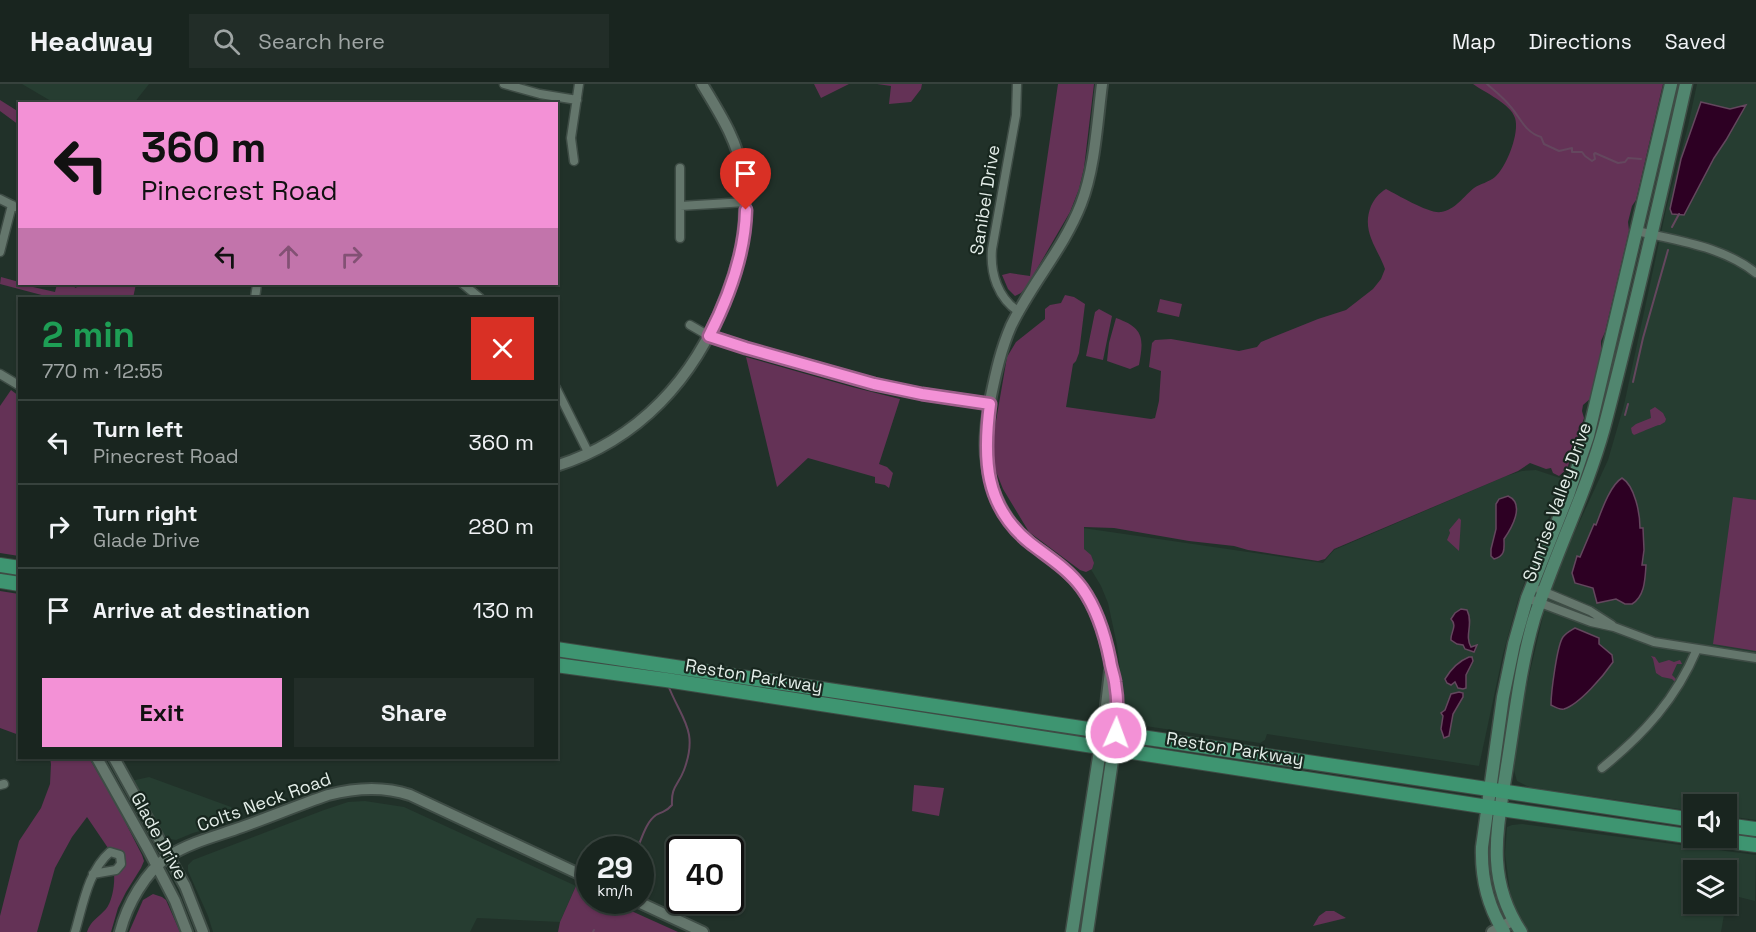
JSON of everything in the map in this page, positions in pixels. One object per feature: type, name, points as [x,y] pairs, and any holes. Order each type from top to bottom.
[{"type":"main road","name":"Sunrise Valley Drive","points":[[1521,932],[1502,894],[1497,869],[1494,807],[1508,670],[1529,593],[1568,495],[1588,436],[1671,84]]},
{"type":"main road","name":"Sunrise Valley Drive","points":[[1496,790],[1532,629],[1598,447],[1686,84]]},
{"type":"main road","points":[[0,566],[18,568]]},
{"type":"main road","points":[[0,581],[18,584]]},
{"type":"main road","name":"Reston Parkway","points":[[558,649],[1683,818]]},
{"type":"main road","name":"Reston Parkway","points":[[558,665],[1683,835]]},
{"type":"main road","points":[[1087,932],[1110,732]]},
{"type":"main road","points":[[1072,932],[1108,748]]},
{"type":"main road","name":"Sunrise Valley Drive","points":[[1494,807],[1482,847],[1482,866],[1499,930]]},
{"type":"main road","points":[[1737,826],[1756,829]]},
{"type":"main road","name":"Reston Parkway","points":[[1737,843],[1756,845]]},
{"type":"street","points":[[504,84],[540,94],[577,100]]},
{"type":"street","points":[[574,161],[570,138],[579,84]]},
{"type":"street","points":[[558,465],[589,454],[625,433],[659,404],[686,374],[709,336],[723,303],[740,255],[745,228],[746,202],[743,173],[735,146],[722,117],[702,84]]},
{"type":"street","name":"Sanibel Drive","points":[[1017,84],[1016,115],[991,263],[993,276],[1000,292],[1019,312]]},
{"type":"street","points":[[1102,84],[1090,173],[1082,202],[1071,225],[1019,312],[1001,352],[990,404],[986,433],[986,457],[990,480],[1006,516],[1021,535],[1065,570],[1082,588],[1091,603],[1102,629],[1110,662],[1110,732]]},
{"type":"street","points":[[680,168],[680,238]]},
{"type":"street","points":[[0,199],[16,207],[0,252]]},
{"type":"street","points":[[680,206],[746,202]]},
{"type":"street","points":[[1636,231],[1724,253],[1742,262],[1756,273]]},
{"type":"street","points":[[464,285],[479,297]]},
{"type":"street","points":[[690,325],[709,336],[746,348],[874,384],[990,404]]},
{"type":"street","points":[[0,374],[18,385]]},
{"type":"street","points":[[558,392],[589,454]]},
{"type":"street","points":[[1529,593],[1542,597],[1592,622],[1614,627],[1654,642],[1756,658]]},
{"type":"street","points":[[1602,768],[1644,731],[1662,711],[1678,687],[1696,649]]},
{"type":"street","name":"Glade Drive","points":[[98,759],[157,866],[180,912],[187,932]]},
{"type":"street","name":"Glade Drive","points":[[115,759],[185,886],[203,932]]},
{"type":"street","name":"Colts Neck Road","points":[[120,932],[126,912],[134,897],[157,866],[168,856],[207,839],[328,795],[348,790],[375,788],[417,798],[576,872]]},
{"type":"street","points":[[75,932],[93,874]]},
{"type":"street","points":[[654,909],[703,932]]},
{"type":"street","points":[[1499,930],[1514,920]]},
{"type":"shaded area","points":[[22,84],[149,84],[135,102],[53,102]]},
{"type":"shaded area","points":[[814,84],[849,84],[821,98]]},
{"type":"shaded area","points":[[877,84],[922,84],[911,102],[889,104],[891,86]]},
{"type":"shaded area","points":[[1058,84],[1094,84],[1084,168],[1070,212],[1027,286],[1015,296],[1008,289],[1002,275],[1010,273],[1030,276]]},
{"type":"shaded area","points":[[1473,84],[1663,84],[1636,200],[1628,222],[1629,231],[1601,341],[1591,398],[1583,405],[1584,418],[1567,469],[1559,476],[1553,473],[1551,468],[1546,469],[1530,463],[1518,471],[1334,549],[1325,559],[1318,561],[1114,528],[1084,527],[1084,549],[1091,555],[1094,563],[1092,569],[1086,572],[1080,570],[1029,532],[1003,489],[995,469],[992,444],[1007,357],[1016,342],[1045,319],[1045,309],[1050,305],[1061,303],[1065,295],[1074,297],[1085,304],[1079,353],[1073,364],[1066,407],[1155,418],[1159,401],[1161,371],[1149,367],[1152,343],[1155,340],[1171,339],[1239,351],[1257,347],[1261,342],[1346,310],[1373,289],[1385,269],[1371,239],[1368,223],[1371,206],[1379,194],[1386,189],[1421,207],[1441,212],[1451,209],[1474,188],[1495,177],[1511,150],[1516,132],[1515,118],[1503,103]]},
{"type":"shaded area","points":[[1697,84],[1756,84],[1756,820],[1737,817],[1737,794],[1683,794],[1683,810],[1529,787],[1517,781],[1513,767],[1522,706],[1543,616],[1556,573],[1608,460],[1624,405],[1666,210]]},
{"type":"shaded area","points":[[0,100],[18,111],[18,124],[0,111]]},
{"type":"shaded area","points":[[1701,102],[1730,109],[1746,105],[1714,158],[1684,215],[1672,214],[1670,209],[1681,159]]},
{"type":"shaded area","points":[[1,277],[18,282],[18,285],[55,292],[57,285],[74,285],[75,288],[82,285],[136,285],[133,297],[49,297],[0,284]]},
{"type":"shaded area","points":[[1160,299],[1182,304],[1179,317],[1157,312]]},
{"type":"shaded area","points":[[1099,309],[1112,316],[1103,360],[1086,356],[1095,312]]},
{"type":"shaded area","points":[[1116,318],[1132,326],[1140,335],[1139,365],[1130,369],[1107,361]]},
{"type":"shaded area","points":[[746,357],[900,399],[879,464],[887,467],[893,473],[889,488],[875,483],[875,477],[808,458],[777,487]]},
{"type":"shaded area","points":[[11,390],[18,395],[18,556],[0,553],[0,406]]},
{"type":"shaded area","points":[[1655,407],[1663,413],[1665,422],[1634,435],[1631,428],[1651,418],[1650,410]]},
{"type":"shaded area","points":[[1536,470],[1563,479],[1518,600],[1503,654],[1479,766],[1267,734],[1265,740],[1260,743],[1145,726],[1132,722],[1127,715],[1117,645],[1108,603],[1101,586],[1080,551],[1083,528],[1323,563],[1334,550],[1506,476]]},
{"type":"shaded area","points":[[1622,478],[1627,482],[1633,494],[1638,508],[1640,528],[1643,528],[1642,565],[1646,565],[1643,587],[1640,596],[1632,604],[1625,604],[1616,599],[1597,603],[1593,588],[1575,583],[1572,573],[1577,556],[1580,557],[1603,506]]},
{"type":"shaded area","points":[[1508,496],[1516,505],[1515,517],[1504,539],[1502,554],[1494,559],[1491,556],[1491,549],[1496,529],[1496,504],[1499,499]]},
{"type":"shaded area","points":[[1733,497],[1756,500],[1756,651],[1713,644]]},
{"type":"shaded area","points":[[1459,518],[1461,520],[1459,551],[1447,540],[1449,530]]},
{"type":"shaded area","points":[[0,591],[18,594],[18,735],[0,728]]},
{"type":"shaded area","points":[[1461,609],[1467,610],[1469,615],[1468,638],[1471,647],[1477,645],[1474,652],[1451,640],[1454,624],[1451,619]]},
{"type":"shaded area","points":[[1575,628],[1599,638],[1599,644],[1612,655],[1613,662],[1584,695],[1570,706],[1560,709],[1551,705],[1553,680],[1563,637]]},
{"type":"shaded area","points":[[1651,656],[1655,657],[1659,663],[1680,660],[1682,664],[1677,664],[1672,675],[1676,679],[1675,682],[1656,673]]},
{"type":"shaded area","points":[[1472,657],[1473,661],[1466,675],[1466,688],[1458,688],[1455,682],[1451,685],[1447,683],[1445,679],[1450,672]]},
{"type":"shaded area","points":[[1463,693],[1463,697],[1453,714],[1449,736],[1444,738],[1441,729],[1443,716],[1441,713],[1445,710],[1451,694]]},
{"type":"shaded area","points":[[50,759],[90,759],[142,855],[144,861],[118,908],[111,932],[87,932],[92,922],[108,906],[113,893],[114,875],[122,869],[125,862],[122,852],[108,848],[87,817],[72,837],[55,868],[37,932],[0,932],[0,916],[19,841],[41,808],[50,784]]},
{"type":"shaded area","points":[[149,777],[231,807],[238,820],[176,840],[170,839],[161,832],[131,781]]},
{"type":"shaded area","points":[[914,785],[944,788],[939,816],[912,811]]},
{"type":"shaded area","points":[[365,801],[404,807],[576,886],[560,922],[477,918],[470,932],[213,932],[188,871],[188,865],[193,860],[348,802]]},
{"type":"shaded area","points":[[1522,824],[1683,845],[1683,848],[1703,848],[1756,855],[1755,901],[1737,896],[1737,860],[1683,860],[1683,914],[1724,914],[1721,932],[1528,932],[1511,899],[1505,854],[1507,827]]},
{"type":"shaded area","points":[[576,886],[576,914],[638,914],[678,932],[558,932]]},
{"type":"shaded area","points":[[153,894],[166,900],[180,932],[129,932],[143,900]]},
{"type":"shaded area","points":[[1326,911],[1334,911],[1346,918],[1313,926],[1319,916]]},
{"type":"waterway","points":[[1487,84],[1508,104],[1527,128],[1541,137],[1544,144],[1559,151],[1572,148],[1572,152],[1582,152],[1592,161],[1595,159],[1595,153],[1618,163],[1625,162],[1628,158],[1641,159]]},
{"type":"waterway","points":[[1672,227],[1679,214]]},
{"type":"waterway","points":[[1633,382],[1668,250]]},
{"type":"waterway","points":[[1625,415],[1628,404]]},
{"type":"waterway","points":[[642,836],[656,815],[672,805],[674,790],[684,770],[690,745],[686,725],[668,685]]},
{"type":"route","points":[[746,210],[740,255],[709,336],[874,384],[990,404],[986,433],[986,457],[987,469],[995,494],[1015,529],[1071,576],[1091,603],[1108,647],[1115,682],[1118,704],[1116,733]]}]
